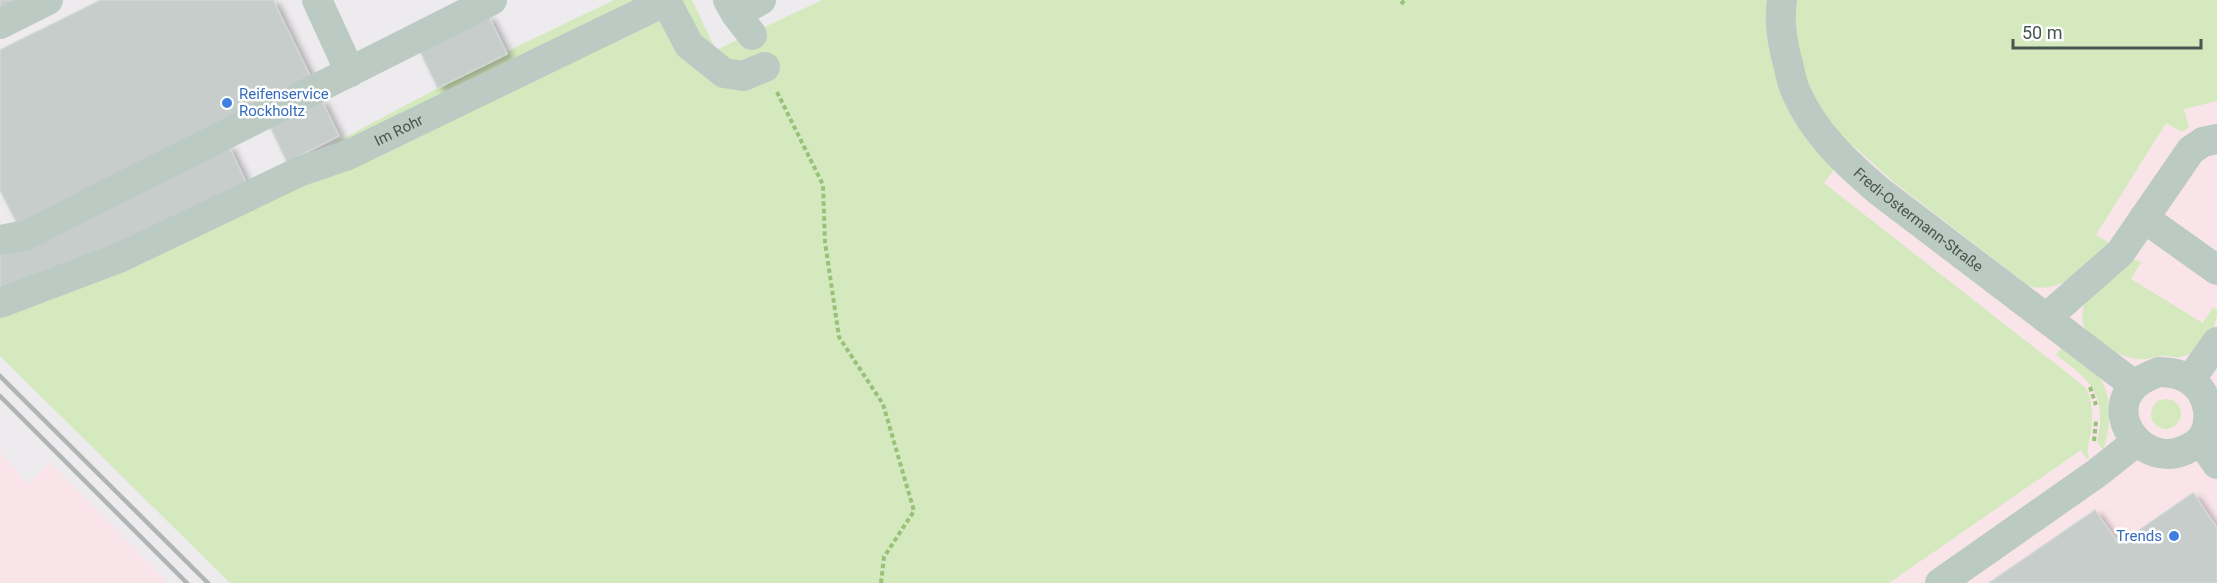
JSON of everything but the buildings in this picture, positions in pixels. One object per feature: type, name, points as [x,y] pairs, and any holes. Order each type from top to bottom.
[{"type":"street","points":[[0,24],[48,0]]},
{"type":"street","points":[[317,0],[350,72]]},
{"type":"street","points":[[0,240],[26,235],[492,0]]},
{"type":"street","name":"Fredi-Ostermann-Straße","points":[[1782,0],[1784,48],[1795,90],[1816,128],[1844,161],[1879,191],[2134,385]]},
{"type":"street","name":"Im Rohr","points":[[0,303],[119,258],[301,171],[348,155],[666,1],[689,45],[724,73],[743,76],[765,67]]},
{"type":"street","points":[[2046,318],[2120,253],[2191,150],[2212,144]]},
{"type":"street","points":[[2144,218],[2217,270]]},
{"type":"street","points":[[2190,380],[2217,342]]},
{"type":"street","points":[[2159,372],[2171,372],[2190,380],[2198,385],[2206,399],[2208,415],[2206,431],[2209,452],[2193,446],[2168,456],[2136,442],[2127,428],[2124,409],[2127,397],[2134,385],[2159,372]]},
{"type":"street","points":[[1940,583],[2102,469],[2136,442]]},
{"type":"path","points":[[765,67],[823,185],[825,242],[839,337],[883,404],[914,511],[884,557],[880,583]]},
{"type":"shaded area","points":[[2217,101],[2217,583],[1889,583],[2081,450],[2086,459],[2089,457],[1823,184],[1851,145],[1894,182],[2029,286],[2112,245],[2096,235],[2166,123],[2184,109]]},
{"type":"shaded area","points":[[0,451],[28,484],[50,462],[168,583],[0,583]]},
{"type":"green space","points":[[614,0],[692,0],[716,50],[822,0],[2217,0],[2217,101],[2184,109],[2189,127],[2182,132],[2166,123],[2096,235],[2113,245],[2075,276],[2053,286],[2041,288],[2029,286],[1894,182],[1852,145],[1824,183],[2085,387],[2091,403],[2092,427],[2087,451],[2089,457],[2086,459],[2081,450],[1889,583],[230,583],[0,356],[0,294],[293,165],[514,48]]},
{"type":"green space","points":[[2133,259],[2141,262],[2131,279],[2203,323],[2213,307],[2217,310],[2211,333],[2195,351],[2180,357],[2132,358],[2102,345],[2086,331],[2082,318],[2084,304]]},
{"type":"green space","points":[[2062,347],[2091,369],[2104,384],[2109,403],[2109,423],[2103,450],[2097,442],[2100,423],[2098,400],[2094,390],[2082,376],[2056,355]]},
{"type":"green space","points":[[2166,399],[2172,400],[2180,408],[2180,420],[2172,428],[2166,429],[2160,428],[2152,420],[2151,414],[2152,408],[2160,400]]},
{"type":"railway","points":[[0,376],[208,583]]},
{"type":"railway","points":[[0,396],[187,583]]},
{"type":"place","name":"Reifenservice Rockholtz","points":[[227,103]]},
{"type":"place","name":"Trends","points":[[2174,536]]}]
